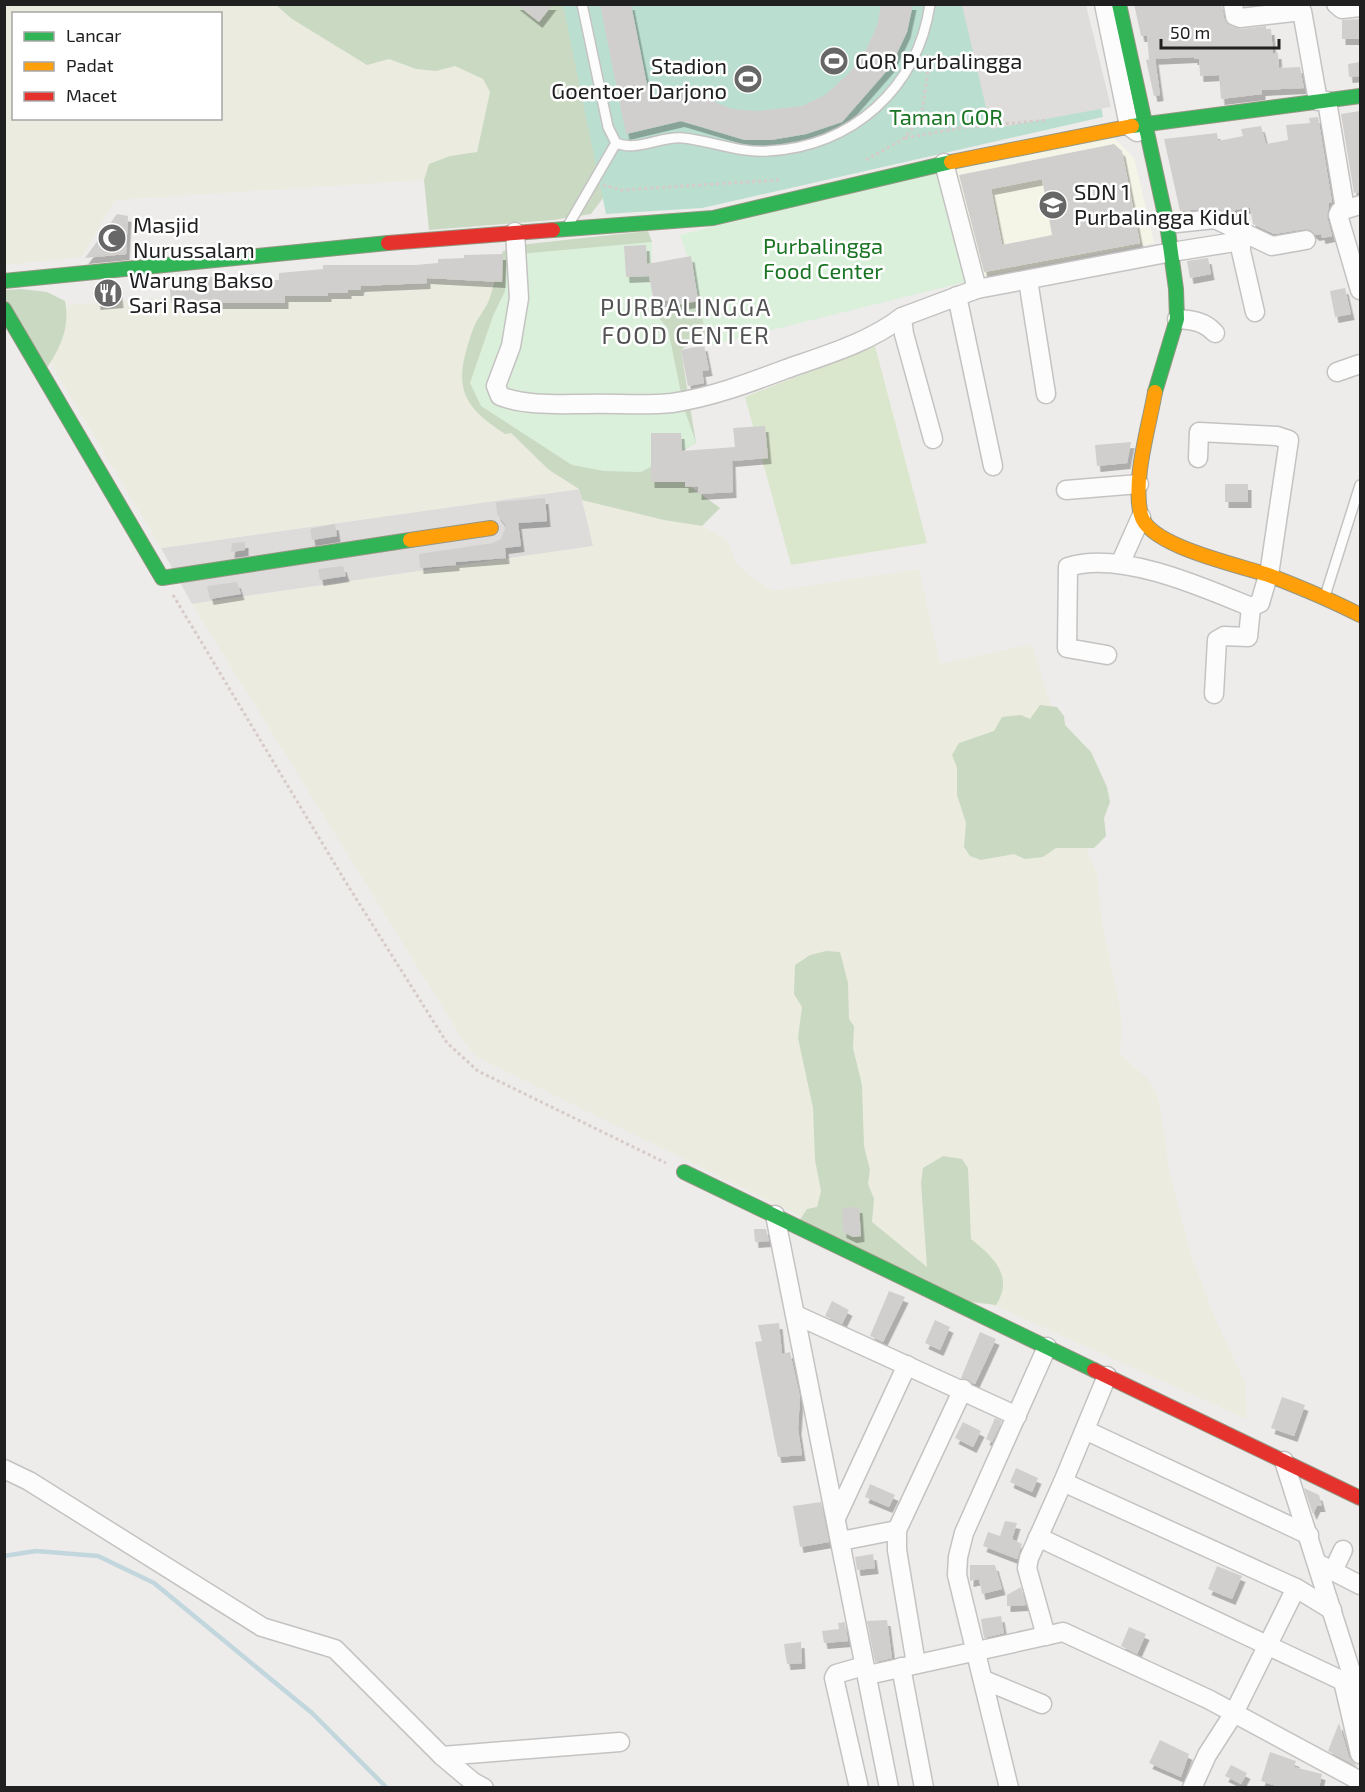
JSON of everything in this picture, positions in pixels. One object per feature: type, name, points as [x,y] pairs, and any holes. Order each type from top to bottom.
[{"type":"street","points":[[1104,4],[1167,224],[1172,252],[1177,319],[1156,386],[1139,484],[1141,517],[1122,558]]},
{"type":"street","points":[[1119,4],[1140,130]]},
{"type":"street","points":[[1233,4],[1235,16],[1240,18],[1302,11],[1322,101],[1353,207],[1339,213],[1339,220],[1360,290]]},
{"type":"street","points":[[1336,4],[1342,9],[1360,7]]},
{"type":"street","points":[[4,281],[515,232],[713,218],[944,163],[1360,96]]},
{"type":"street","points":[[944,163],[977,289]]},
{"type":"street","points":[[1167,224],[1215,219],[1241,236],[1272,246],[1306,240]]},
{"type":"street","points":[[515,232],[519,298],[512,346],[496,386],[500,396],[507,398],[530,403],[575,404],[671,403],[724,391],[861,342],[902,317],[977,289],[1172,252],[1241,236]]},
{"type":"street","points":[[1241,236],[1255,312]]},
{"type":"street","points":[[1028,280],[1046,394]]},
{"type":"street","points":[[957,296],[993,466]]},
{"type":"street","points":[[4,309],[162,578],[491,528]]},
{"type":"street","points":[[902,317],[904,334],[933,439]]},
{"type":"street","points":[[1177,319],[1193,320],[1209,326],[1215,333]]},
{"type":"street","points":[[1337,372],[1359,369]]},
{"type":"street","points":[[1197,458],[1199,432],[1277,436],[1289,440],[1268,577],[1256,605],[1248,637],[1224,636],[1217,640],[1214,694]]},
{"type":"street","points":[[1066,490],[1139,484]]},
{"type":"street","points":[[1141,517],[1156,533],[1204,571],[1256,605]]},
{"type":"street","points":[[1107,655],[1067,648],[1068,567],[1122,558],[1204,571],[1268,577],[1325,596],[1360,615]]},
{"type":"street","points":[[684,1172],[962,1309],[1047,1347],[1360,1498]]},
{"type":"street","points":[[775,1215],[889,1788]]},
{"type":"street","points":[[796,1315],[963,1389],[1017,1416]]},
{"type":"street","points":[[1009,1788],[957,1575],[958,1557],[964,1533],[1047,1347]]},
{"type":"street","points":[[836,1518],[907,1365]]},
{"type":"street","points":[[1046,1636],[1028,1577],[1029,1558],[1107,1376]]},
{"type":"street","points":[[924,1788],[909,1665],[897,1530],[963,1389]]},
{"type":"street","points":[[1085,1430],[1310,1535]]},
{"type":"street","points":[[1284,1461],[1310,1535],[1326,1568],[1328,1607],[1351,1680],[1360,1700]]},
{"type":"street","points":[[4,1469],[29,1481],[262,1627],[335,1649],[442,1756],[473,1782],[484,1788]]},
{"type":"street","points":[[1063,1482],[1296,1588],[1328,1607]]},
{"type":"street","points":[[841,1541],[897,1530]]},
{"type":"street","points":[[1038,1537],[1267,1644],[1351,1680]]},
{"type":"street","points":[[1326,1568],[1342,1550]]},
{"type":"street","points":[[1326,1568],[1360,1585]]},
{"type":"street","points":[[1194,1787],[1207,1755],[1234,1713],[1296,1588]]},
{"type":"street","points":[[859,1788],[834,1678],[844,1671],[866,1671],[909,1665],[1063,1632],[1186,1688],[1360,1781]]},
{"type":"street","points":[[984,1680],[1042,1704]]},
{"type":"street","points":[[1351,1680],[1360,1754]]},
{"type":"street","points":[[442,1756],[620,1742]]},
{"type":"lane","points":[[582,4],[608,127],[616,143]]},
{"type":"lane","points":[[616,143],[634,146],[679,138],[744,150],[767,151],[794,148],[843,132],[889,97],[902,79],[920,43],[930,4]]},
{"type":"lane","points":[[566,229],[616,143]]},
{"type":"lane","points":[[1325,596],[1360,485]]},
{"type":"path","points":[[903,138],[960,128],[1048,120]]},
{"type":"path","points":[[162,578],[345,881],[447,1043],[478,1071],[684,1172]]},
{"type":"shaded area","points":[[4,5],[276,5],[295,21],[367,65],[389,59],[416,69],[436,71],[455,65],[483,79],[490,92],[477,151],[429,164],[424,180],[115,200],[82,257],[5,265]]},
{"type":"shaded area","points":[[962,5],[1086,5],[1111,107],[991,129]]},
{"type":"shaded area","name":"SDN 1 Purbalingga Kidul","points":[[1111,135],[1134,158],[1154,243],[975,278],[953,167]]},
{"type":"shaded area","points":[[502,272],[494,423],[515,435],[539,456],[548,470],[579,489],[161,548],[53,367],[45,340],[58,306]]},
{"type":"shaded area","points":[[579,489],[594,546],[192,604],[161,548]]},
{"type":"shaded area","points":[[582,499],[664,520],[702,526],[727,540],[736,563],[752,578],[773,591],[919,569],[940,664],[1032,644],[1054,716],[1083,840],[1097,875],[1102,924],[1120,1007],[1122,1036],[1119,1053],[1150,1081],[1159,1100],[1170,1175],[1191,1255],[1214,1316],[1245,1383],[1247,1419],[834,1233],[475,1056],[463,1040],[192,604],[593,546]]},
{"type":"green space","points":[[276,5],[576,5],[603,198],[591,214],[553,220],[429,230],[424,180],[429,164],[450,156],[477,152],[490,92],[483,79],[455,66],[436,71],[416,69],[389,59],[367,65],[292,19]]},
{"type":"green space","name":"GOR Purbalingga","points":[[563,5],[1082,5],[1103,117],[702,208],[606,214]]},
{"type":"green space","name":"Purbalingga Food Center","points":[[937,171],[965,282],[708,346],[694,277],[680,235]]},
{"type":"green space","name":"Purbalingga Food Center","points":[[648,231],[652,242],[652,309],[654,311],[667,309],[681,298],[698,301],[707,317],[706,334],[681,350],[696,443],[675,455],[675,475],[720,508],[702,526],[664,520],[582,500],[579,489],[549,470],[511,433],[505,434],[477,412],[464,390],[463,364],[467,348],[475,325],[489,300],[503,251],[509,249],[531,258],[519,245]]},
{"type":"green space","name":"Purbalingga Food Center","points":[[652,242],[652,309],[668,329],[684,408],[696,443],[641,472],[604,471],[572,465],[481,406],[470,383],[493,316],[505,291],[507,255]]},
{"type":"green space","points":[[6,290],[47,292],[65,301],[66,320],[63,336],[46,369],[5,299]]},
{"type":"green space","points":[[875,346],[927,543],[791,565],[745,397]]},
{"type":"green space","points":[[1040,705],[1057,707],[1064,716],[1065,725],[1091,752],[1107,787],[1110,802],[1104,818],[1106,836],[1094,848],[1056,848],[1043,857],[1025,859],[1014,854],[981,860],[970,856],[964,847],[966,823],[957,795],[957,768],[952,755],[959,743],[994,731],[1002,717],[1021,715],[1030,719]]},
{"type":"green space","points":[[826,951],[840,952],[848,983],[849,1019],[854,1026],[853,1048],[862,1085],[864,1146],[870,1170],[868,1184],[874,1199],[872,1222],[927,1267],[921,1183],[923,1168],[943,1156],[962,1159],[968,1168],[971,1239],[993,1260],[1002,1276],[1001,1295],[996,1305],[971,1302],[799,1221],[807,1209],[817,1207],[821,1191],[815,1160],[813,1108],[798,1038],[802,1007],[794,994],[795,965],[810,955]]},
{"type":"building","points":[[516,4],[553,4],[539,22]]},
{"type":"building","points":[[600,4],[631,4],[650,100],[689,91],[732,109],[757,111],[802,106],[825,95],[848,74],[864,54],[877,26],[881,4],[913,4],[907,32],[891,66],[842,122],[806,134],[771,140],[745,140],[681,121],[626,134]]},
{"type":"building","points":[[1134,4],[1222,4],[1224,18],[1231,26],[1241,29],[1266,26],[1266,29],[1271,29],[1273,53],[1278,53],[1279,68],[1300,67],[1304,88],[1262,90],[1262,94],[1221,99],[1219,75],[1200,76],[1199,59],[1194,59],[1194,57],[1149,59],[1147,36],[1141,36]]},
{"type":"building","points":[[1360,19],[1360,39],[1342,39],[1342,20]]},
{"type":"building","points":[[1155,58],[1160,95],[1154,96],[1146,60]]},
{"type":"building","points":[[1360,62],[1360,76],[1349,77],[1348,64]]},
{"type":"building","points":[[1360,111],[1360,192],[1354,193],[1341,114]]},
{"type":"building","points":[[1318,117],[1332,202],[1329,203],[1327,217],[1332,236],[1322,238],[1321,234],[1316,235],[1305,229],[1274,234],[1253,224],[1250,207],[1226,212],[1214,208],[1180,211],[1164,139],[1217,133],[1218,141],[1243,136],[1241,129],[1261,126],[1266,144],[1288,140],[1286,125],[1310,123],[1309,118]]},
{"type":"building","name":"SDN 1 Purbalingga Kidul","points":[[1114,144],[1122,151],[1140,243],[984,272],[959,175]],"holes":[[[1042,179],[1052,235],[1002,245],[991,189]]]},
{"type":"building","name":"Masjid Nurussalam","points":[[117,214],[128,216],[126,254],[85,258]]},
{"type":"building","points":[[646,245],[647,264],[691,256],[698,301],[671,306],[670,300],[654,302],[649,276],[626,277],[624,246]]},
{"type":"building","points":[[503,254],[502,282],[427,278],[427,283],[361,286],[360,290],[348,290],[348,293],[328,293],[328,296],[285,296],[285,303],[171,303],[170,288],[177,288],[177,279],[254,274],[254,280],[279,280],[279,273],[323,269],[323,265],[415,265],[438,263],[438,259],[464,258],[464,255]]},
{"type":"building","points":[[1208,258],[1211,274],[1190,278],[1187,261]]},
{"type":"building","name":"Warung Bakso Sari Rasa","points":[[118,285],[120,302],[97,304],[96,287]]},
{"type":"building","points":[[1345,288],[1351,314],[1335,317],[1330,291]]},
{"type":"building","points":[[704,345],[709,370],[702,371],[704,383],[688,386],[681,350]]},
{"type":"building","points":[[765,426],[768,458],[732,461],[733,492],[698,494],[698,486],[685,487],[685,482],[651,482],[651,433],[681,433],[682,451],[735,447],[733,428]]},
{"type":"building","points":[[1131,442],[1127,463],[1097,466],[1095,445]]},
{"type":"building","points":[[1225,484],[1248,484],[1248,502],[1225,502]]},
{"type":"building","points":[[545,498],[547,521],[518,523],[521,546],[505,548],[506,558],[456,562],[456,565],[420,568],[419,554],[493,543],[501,539],[506,526],[497,514],[496,502]]},
{"type":"building","points":[[335,524],[337,536],[312,540],[310,529]]},
{"type":"building","points":[[245,542],[245,550],[231,552],[232,543]]},
{"type":"building","points":[[343,566],[346,576],[320,580],[318,569]]},
{"type":"building","points":[[237,582],[241,594],[210,599],[207,586]]},
{"type":"building","points":[[859,1207],[861,1236],[853,1237],[843,1232],[842,1208]]},
{"type":"building","points":[[754,1229],[766,1229],[769,1241],[755,1242]]},
{"type":"building","points":[[889,1291],[905,1297],[883,1342],[870,1336]]},
{"type":"building","points":[[832,1301],[849,1310],[842,1324],[825,1316]]},
{"type":"building","points":[[935,1320],[950,1327],[940,1350],[925,1343]]},
{"type":"building","points":[[779,1323],[782,1354],[790,1352],[800,1397],[798,1429],[802,1455],[778,1457],[755,1342],[762,1341],[758,1325]]},
{"type":"building","points":[[980,1332],[996,1339],[975,1384],[961,1378]]},
{"type":"building","points":[[1282,1397],[1305,1405],[1294,1436],[1271,1428]]},
{"type":"building","points":[[995,1418],[1002,1421],[992,1442],[986,1439]]},
{"type":"building","points":[[963,1422],[981,1431],[973,1447],[955,1438]]},
{"type":"building","points":[[1016,1468],[1038,1478],[1032,1492],[1010,1482]]},
{"type":"building","points":[[870,1484],[895,1495],[889,1507],[865,1497]]},
{"type":"building","points":[[1304,1488],[1319,1495],[1322,1506],[1317,1506],[1313,1514]]},
{"type":"building","points":[[821,1502],[829,1542],[800,1547],[793,1506]]},
{"type":"building","points":[[1005,1521],[1017,1523],[1012,1539],[1022,1544],[1017,1559],[983,1546],[988,1532],[1000,1536]]},
{"type":"building","points":[[873,1554],[875,1568],[857,1570],[855,1557]]},
{"type":"building","points":[[970,1565],[995,1565],[1002,1589],[982,1594],[979,1579],[970,1581]]},
{"type":"building","points":[[1217,1566],[1242,1576],[1232,1599],[1208,1589]]},
{"type":"building","points":[[1021,1587],[1026,1605],[1007,1606],[1007,1595]]},
{"type":"building","points":[[1001,1616],[1004,1633],[984,1638],[981,1619]]},
{"type":"building","points":[[887,1620],[892,1658],[875,1662],[867,1621]]},
{"type":"building","points":[[845,1622],[848,1641],[824,1643],[822,1631],[839,1629],[838,1623]]},
{"type":"building","points":[[1129,1627],[1146,1634],[1137,1654],[1121,1646]]},
{"type":"building","points":[[801,1642],[802,1663],[787,1664],[784,1644]]},
{"type":"building","points":[[1339,1723],[1349,1757],[1358,1767],[1328,1751]]},
{"type":"building","points":[[1160,1740],[1189,1754],[1181,1777],[1149,1763]]},
{"type":"building","points":[[1270,1752],[1296,1761],[1294,1767],[1322,1774],[1319,1788],[1282,1788],[1261,1781]]},
{"type":"building","points":[[1231,1765],[1247,1773],[1241,1784],[1225,1776]]},
{"type":"waterway","points":[[4,1556],[36,1551],[98,1556],[154,1583],[312,1713],[387,1788]]},
{"type":"traffic: fast","points":[[1119,4],[1167,224],[1176,289],[1177,319],[1155,392]]},
{"type":"traffic: fast","points":[[1132,126],[1360,96]]},
{"type":"traffic: fast","points":[[553,230],[713,218],[951,162]]},
{"type":"traffic: fast","points":[[4,281],[388,243]]},
{"type":"traffic: fast","points":[[4,309],[162,578],[410,540]]},
{"type":"traffic: fast","points":[[684,1172],[1094,1370]]},
{"type":"traffic: slow","points":[[951,162],[1132,126]]},
{"type":"traffic: slow","points":[[1155,392],[1142,454],[1139,486],[1141,515],[1148,526],[1161,537],[1178,546],[1271,576],[1360,615]]},
{"type":"traffic: slow","points":[[410,540],[491,528]]},
{"type":"traffic: jam","points":[[388,243],[553,230]]},
{"type":"traffic: jam","points":[[1094,1370],[1360,1498]]},
{"type":"place","name":"GOR Purbalingga","points":[[834,61]]},
{"type":"place","name":"Stadion Goentoer Darjono","points":[[748,79]]},
{"type":"place","name":"SDN 1 Purbalingga Kidul","points":[[1053,205]]},
{"type":"place","name":"Masjid Nurussalam","points":[[112,238]]},
{"type":"place","name":"Warung Bakso Sari Rasa","points":[[108,293]]},
{"type":"district","name":"PURBALINGGA FOOD CENTER","points":[[686,322]]},
{"type":"park label","name":"Taman GOR","points":[[946,117]]}]
